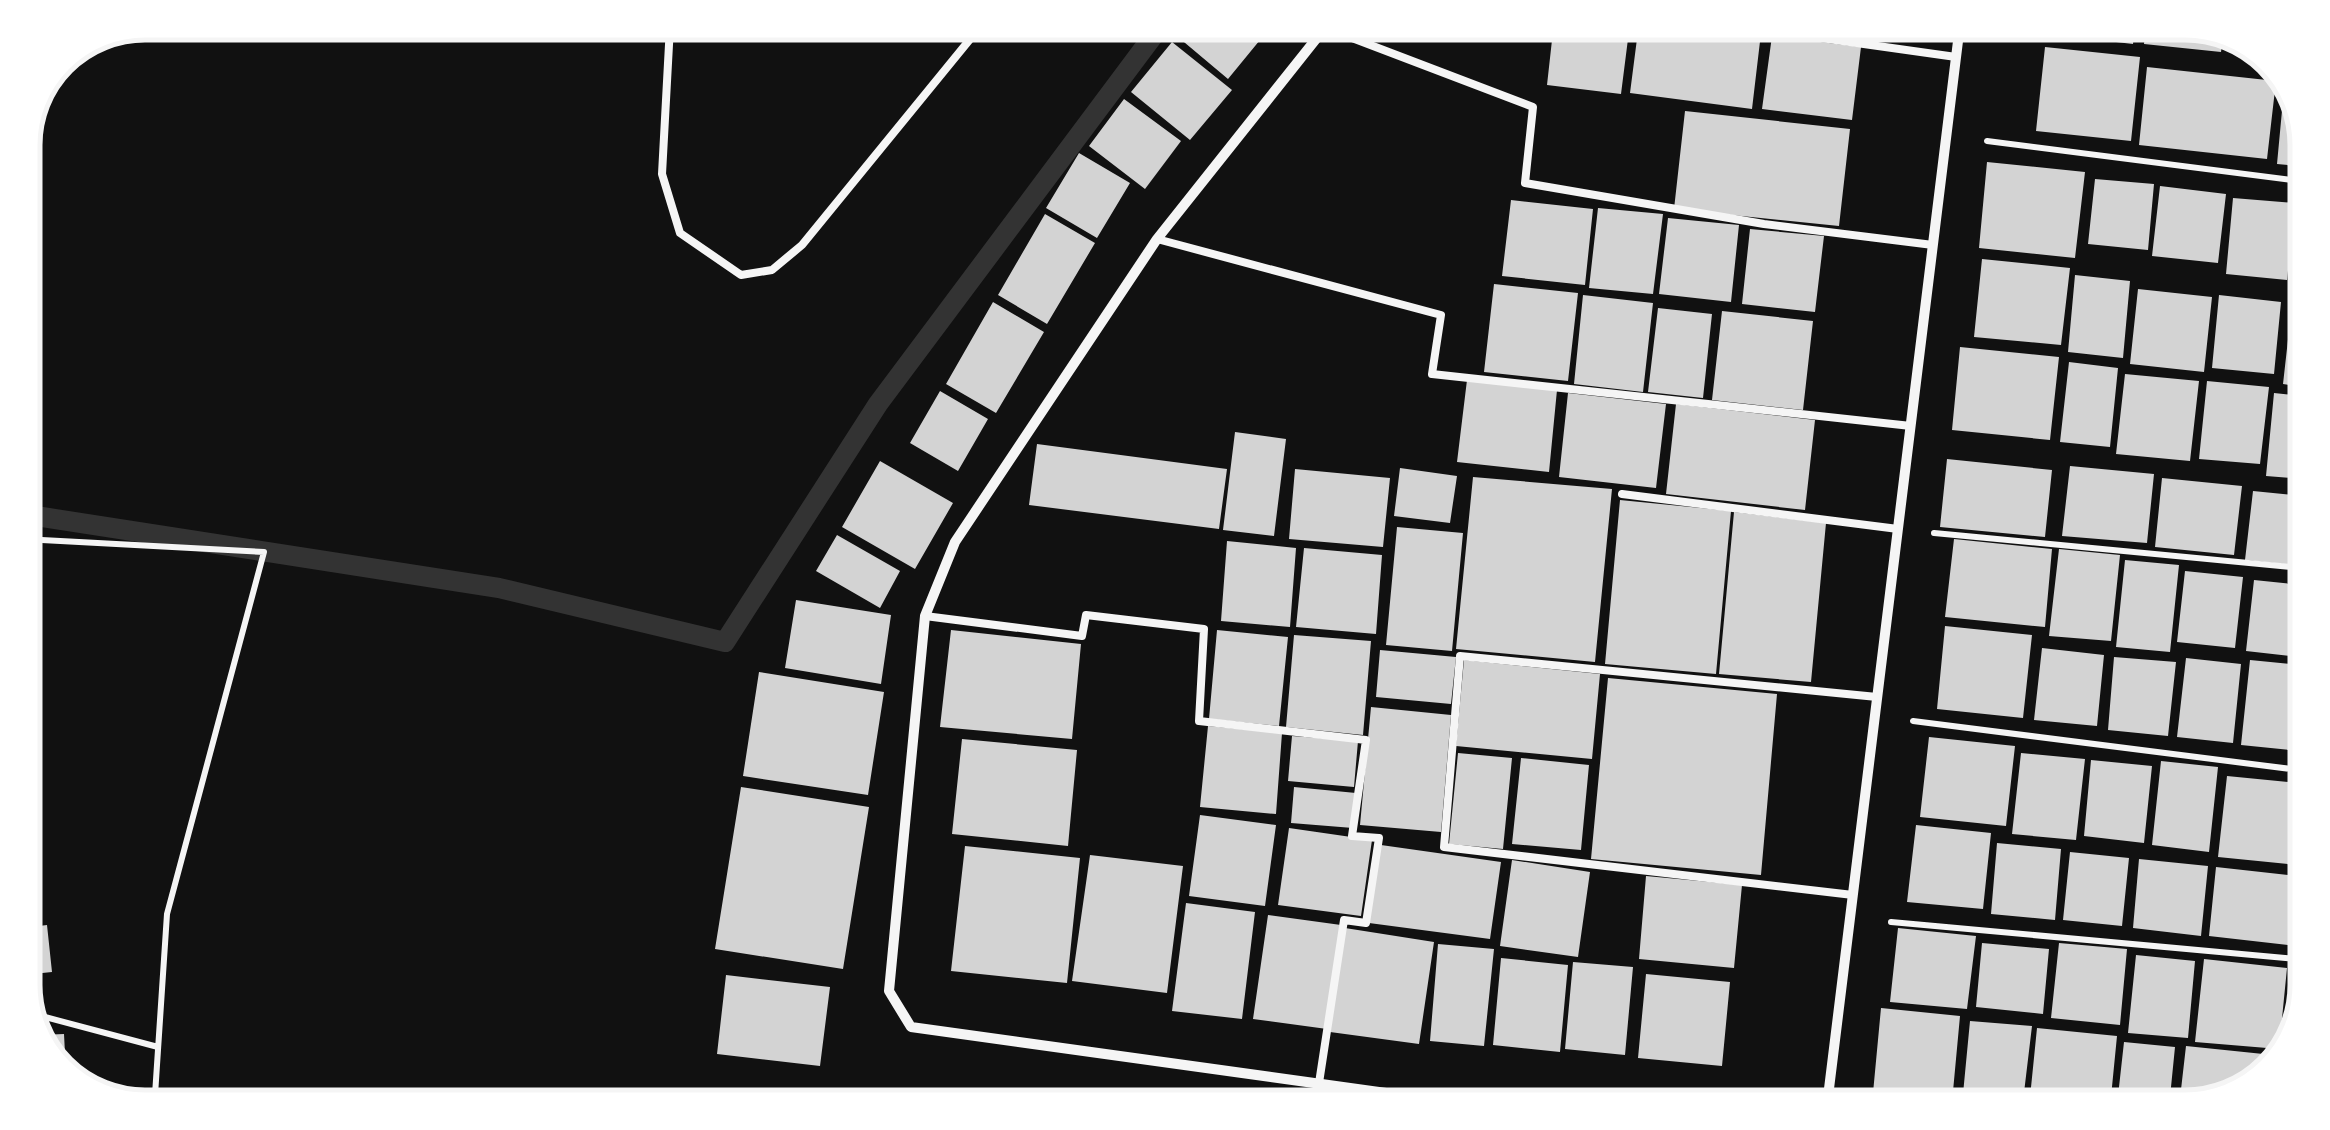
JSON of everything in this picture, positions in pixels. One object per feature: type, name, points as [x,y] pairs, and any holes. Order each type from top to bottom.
[{"type":"street","points":[[1320,40],[1157,239],[955,542],[925,616],[889,990],[911,1027],[1368,1090]]},
{"type":"street","points":[[1829,1090],[1958,40]]},
{"type":"lane","points":[[669,40],[662,174],[680,233],[741,276],[772,270],[802,245],[970,40]]},
{"type":"lane","points":[[1354,40],[1532,108],[1525,183],[1764,224],[1933,245]]},
{"type":"lane","points":[[1833,40],[1956,58]]},
{"type":"lane","points":[[1157,239],[1440,316],[1432,374],[1910,426]]},
{"type":"lane","points":[[1622,494],[1898,529]]},
{"type":"lane","points":[[925,616],[1082,636],[1086,614],[1204,629],[1199,722],[1366,740],[1352,836],[1379,838],[1366,923],[1344,920],[1319,1083]]},
{"type":"lane","points":[[1853,895],[1444,847],[1460,656],[1877,697]]},
{"type":"path","points":[[1946,135],[2290,180]]},
{"type":"path","points":[[1898,529],[2290,567]]},
{"type":"path","points":[[40,540],[264,552],[167,914],[155,1090]]},
{"type":"path","points":[[1875,716],[2290,769]]},
{"type":"path","points":[[1850,918],[2290,958]]},
{"type":"path","points":[[45,1017],[158,1047]]},
{"type":"building","points":[[1182,40],[1260,40],[1228,79]]},
{"type":"building","points":[[1552,40],[1628,40],[1621,94],[1547,85]]},
{"type":"building","points":[[1637,40],[1760,40],[1752,109],[1630,93]]},
{"type":"building","points":[[1771,40],[1861,47],[1852,120],[1762,109]]},
{"type":"building","points":[[2099,40],[2133,40],[2133,44]]},
{"type":"building","points":[[2144,40],[2185,40],[2222,48],[2221,52],[2144,44]]},
{"type":"building","points":[[1172,42],[1232,90],[1190,140],[1131,92]]},
{"type":"building","points":[[2045,47],[2140,57],[2131,141],[2036,131]]},
{"type":"building","points":[[2147,67],[2267,80],[2275,92],[2267,159],[2139,145]]},
{"type":"building","points":[[1124,99],[1181,141],[1145,189],[1089,146]]},
{"type":"building","points":[[2282,107],[2290,138],[2290,165],[2277,164]]},
{"type":"building","points":[[1685,111],[1850,129],[1839,226],[1674,209]]},
{"type":"building","points":[[1079,153],[1130,183],[1097,238],[1046,208]]},
{"type":"building","points":[[1987,162],[2085,172],[2075,258],[1979,248]]},
{"type":"building","points":[[2095,179],[2154,184],[2148,250],[2088,244]]},
{"type":"building","points":[[2160,186],[2226,194],[2218,263],[2152,256]]},
{"type":"building","points":[[2233,198],[2290,203],[2287,280],[2226,274]]},
{"type":"building","points":[[1511,200],[1593,209],[1585,285],[1502,276]]},
{"type":"building","points":[[1598,208],[1663,214],[1653,294],[1589,288]]},
{"type":"building","points":[[1045,214],[1095,243],[1047,324],[998,295]]},
{"type":"building","points":[[1668,218],[1739,225],[1731,302],[1659,294]]},
{"type":"building","points":[[1750,229],[1824,236],[1815,312],[1742,304]]},
{"type":"building","points":[[1982,259],[2070,268],[2061,345],[1974,337]]},
{"type":"building","points":[[2075,275],[2130,281],[2123,358],[2068,352]]},
{"type":"building","points":[[1494,284],[1578,293],[1568,381],[1484,372]]},
{"type":"building","points":[[2138,289],[2212,297],[2204,372],[2130,364]]},
{"type":"building","points":[[1583,295],[1653,303],[1643,392],[1574,384]]},
{"type":"building","points":[[2219,295],[2281,302],[2274,374],[2212,368]]},
{"type":"building","points":[[993,302],[1044,332],[996,413],[946,384]]},
{"type":"building","points":[[1658,308],[1712,314],[1703,398],[1648,392]]},
{"type":"building","points":[[1722,311],[1813,321],[1803,410],[1712,400]]},
{"type":"building","points":[[2290,322],[2290,385],[2283,384]]},
{"type":"building","points":[[1960,347],[2059,357],[2050,440],[1952,430]]},
{"type":"building","points":[[2069,362],[2118,368],[2110,447],[2060,442]]},
{"type":"building","points":[[2125,374],[2199,381],[2190,461],[2116,454]]},
{"type":"building","points":[[1467,380],[1557,390],[1549,472],[1457,462]]},
{"type":"building","points":[[2207,381],[2269,387],[2260,464],[2199,459]]},
{"type":"building","points":[[940,391],[988,419],[958,471],[910,443]]},
{"type":"building","points":[[1568,393],[1666,404],[1656,488],[1559,477]]},
{"type":"building","points":[[2274,393],[2290,395],[2290,478],[2266,476]]},
{"type":"building","points":[[1676,404],[1815,420],[1805,510],[1666,494]]},
{"type":"building","points":[[1235,432],[1286,439],[1274,536],[1223,530]]},
{"type":"building","points":[[1037,444],[1227,469],[1219,529],[1029,505]]},
{"type":"building","points":[[1947,459],[2052,470],[2045,537],[1940,527]]},
{"type":"building","points":[[880,461],[953,503],[915,569],[842,527]]},
{"type":"building","points":[[2070,466],[2154,474],[2147,543],[2062,536]]},
{"type":"building","points":[[1400,468],[1457,476],[1450,523],[1394,516]]},
{"type":"building","points":[[1295,469],[1390,478],[1383,547],[1289,539]]},
{"type":"building","points":[[1473,477],[1612,489],[1595,662],[1456,649]]},
{"type":"building","points":[[2162,478],[2242,486],[2234,555],[2155,547]]},
{"type":"building","points":[[2253,491],[2290,495],[2290,565],[2245,560]]},
{"type":"building","points":[[1620,500],[1731,511],[1716,674],[1605,664]]},
{"type":"building","points":[[1734,512],[1826,523],[1811,682],[1719,674]]},
{"type":"building","points":[[1397,527],[1463,533],[1452,651],[1386,645]]},
{"type":"building","points":[[837,535],[900,571],[880,608],[816,571]]},
{"type":"building","points":[[1954,539],[2052,549],[2045,627],[1945,617]]},
{"type":"building","points":[[1227,541],[1296,548],[1290,627],[1221,621]]},
{"type":"building","points":[[1304,548],[1382,555],[1376,634],[1296,627]]},
{"type":"building","points":[[2059,549],[2120,555],[2111,641],[2049,636]]},
{"type":"building","points":[[2125,560],[2179,565],[2170,652],[2116,647]]},
{"type":"building","points":[[2185,571],[2243,577],[2235,648],[2177,642]]},
{"type":"building","points":[[2254,580],[2290,584],[2290,656],[2246,651]]},
{"type":"building","points":[[796,600],[891,615],[881,684],[785,668]]},
{"type":"building","points":[[1945,626],[2032,635],[2023,718],[1937,709]]},
{"type":"building","points":[[951,630],[1081,644],[1072,739],[940,727]]},
{"type":"building","points":[[1217,630],[1288,637],[1279,726],[1209,719]]},
{"type":"building","points":[[1294,635],[1371,641],[1363,735],[1286,727]]},
{"type":"building","points":[[2042,648],[2104,655],[2097,726],[2034,720]]},
{"type":"building","points":[[1380,650],[1456,657],[1451,704],[1376,697]]},
{"type":"building","points":[[2114,657],[2176,662],[2168,736],[2108,730]]},
{"type":"building","points":[[2186,658],[2241,664],[2233,743],[2177,737]]},
{"type":"building","points":[[1464,660],[1600,674],[1592,759],[1456,746]]},
{"type":"building","points":[[2250,660],[2290,664],[2290,750],[2241,745]]},
{"type":"building","points":[[759,672],[884,692],[868,795],[743,776]]},
{"type":"building","points":[[1608,678],[1777,694],[1761,875],[1591,859]]},
{"type":"building","points":[[1371,707],[1451,715],[1441,832],[1360,825]]},
{"type":"building","points":[[1208,726],[1282,733],[1276,814],[1200,807]]},
{"type":"building","points":[[1292,736],[1358,741],[1354,787],[1288,781]]},
{"type":"building","points":[[1929,737],[2015,746],[2006,826],[1920,817]]},
{"type":"building","points":[[962,739],[1077,750],[1068,846],[952,834]]},
{"type":"building","points":[[1458,753],[1512,758],[1503,849],[1449,844]]},
{"type":"building","points":[[2021,753],[2085,759],[2076,840],[2012,834]]},
{"type":"building","points":[[1521,758],[1589,765],[1581,850],[1512,844]]},
{"type":"building","points":[[2091,760],[2152,766],[2144,843],[2084,836]]},
{"type":"building","points":[[2161,761],[2218,767],[2209,852],[2152,845]]},
{"type":"building","points":[[2227,776],[2290,782],[2290,864],[2218,857]]},
{"type":"building","points":[[741,787],[869,807],[843,969],[715,949]]},
{"type":"building","points":[[1294,787],[1356,793],[1353,828],[1291,823]]},
{"type":"building","points":[[1200,815],[1276,825],[1265,906],[1189,896]]},
{"type":"building","points":[[1916,825],[1991,833],[1983,909],[1907,902]]},
{"type":"building","points":[[1289,828],[1372,840],[1361,916],[1278,905]]},
{"type":"building","points":[[1997,843],[2061,849],[2055,920],[1991,914]]},
{"type":"building","points":[[1381,845],[1501,862],[1490,939],[1369,923]]},
{"type":"building","points":[[965,846],[1080,858],[1067,983],[951,971]]},
{"type":"building","points":[[2070,852],[2129,858],[2122,926],[2063,920]]},
{"type":"building","points":[[1090,855],[1183,866],[1167,993],[1072,981]]},
{"type":"building","points":[[2139,859],[2208,866],[2201,936],[2133,928]]},
{"type":"building","points":[[1512,860],[1590,872],[1578,957],[1500,946]]},
{"type":"building","points":[[2216,867],[2290,875],[2290,945],[2209,936]]},
{"type":"building","points":[[1646,876],[1742,885],[1734,968],[1639,959]]},
{"type":"building","points":[[1186,903],[1255,912],[1242,1019],[1172,1011]]},
{"type":"building","points":[[1268,915],[1341,925],[1327,1029],[1253,1019]]},
{"type":"building","points":[[47,925],[52,972],[40,973],[40,926]]},
{"type":"building","points":[[1345,928],[1434,942],[1419,1044],[1330,1032]]},
{"type":"building","points":[[1898,928],[1976,936],[1967,1009],[1890,1002]]},
{"type":"building","points":[[1982,943],[2049,949],[2043,1014],[1976,1007]]},
{"type":"building","points":[[2059,943],[2127,949],[2120,1025],[2051,1018]]},
{"type":"building","points":[[1438,944],[1494,949],[1484,1046],[1430,1041]]},
{"type":"building","points":[[2136,955],[2195,961],[2188,1038],[2128,1033]]},
{"type":"building","points":[[1501,958],[1568,965],[1560,1052],[1493,1045]]},
{"type":"building","points":[[2204,959],[2287,968],[2281,1025],[2268,1048],[2195,1042]]},
{"type":"building","points":[[1573,962],[1633,967],[1625,1055],[1565,1049]]},
{"type":"building","points":[[1646,974],[1730,982],[1722,1066],[1638,1058]]},
{"type":"building","points":[[726,975],[830,987],[820,1066],[717,1054]]},
{"type":"building","points":[[1881,1008],[1960,1016],[1953,1090],[1873,1090]]},
{"type":"building","points":[[1970,1021],[2032,1026],[2024,1090],[1963,1090]]},
{"type":"building","points":[[2037,1028],[2117,1036],[2112,1090],[2031,1090]]},
{"type":"building","points":[[53,1034],[64,1034],[65,1053],[58,1043]]},
{"type":"building","points":[[2124,1042],[2175,1047],[2171,1090],[2119,1090]]},
{"type":"building","points":[[2186,1046],[2264,1054],[2225,1082],[2181,1090]]},
{"type":"waterway","points":[[40,517],[499,588],[725,642],[878,404],[1150,40]]}]
